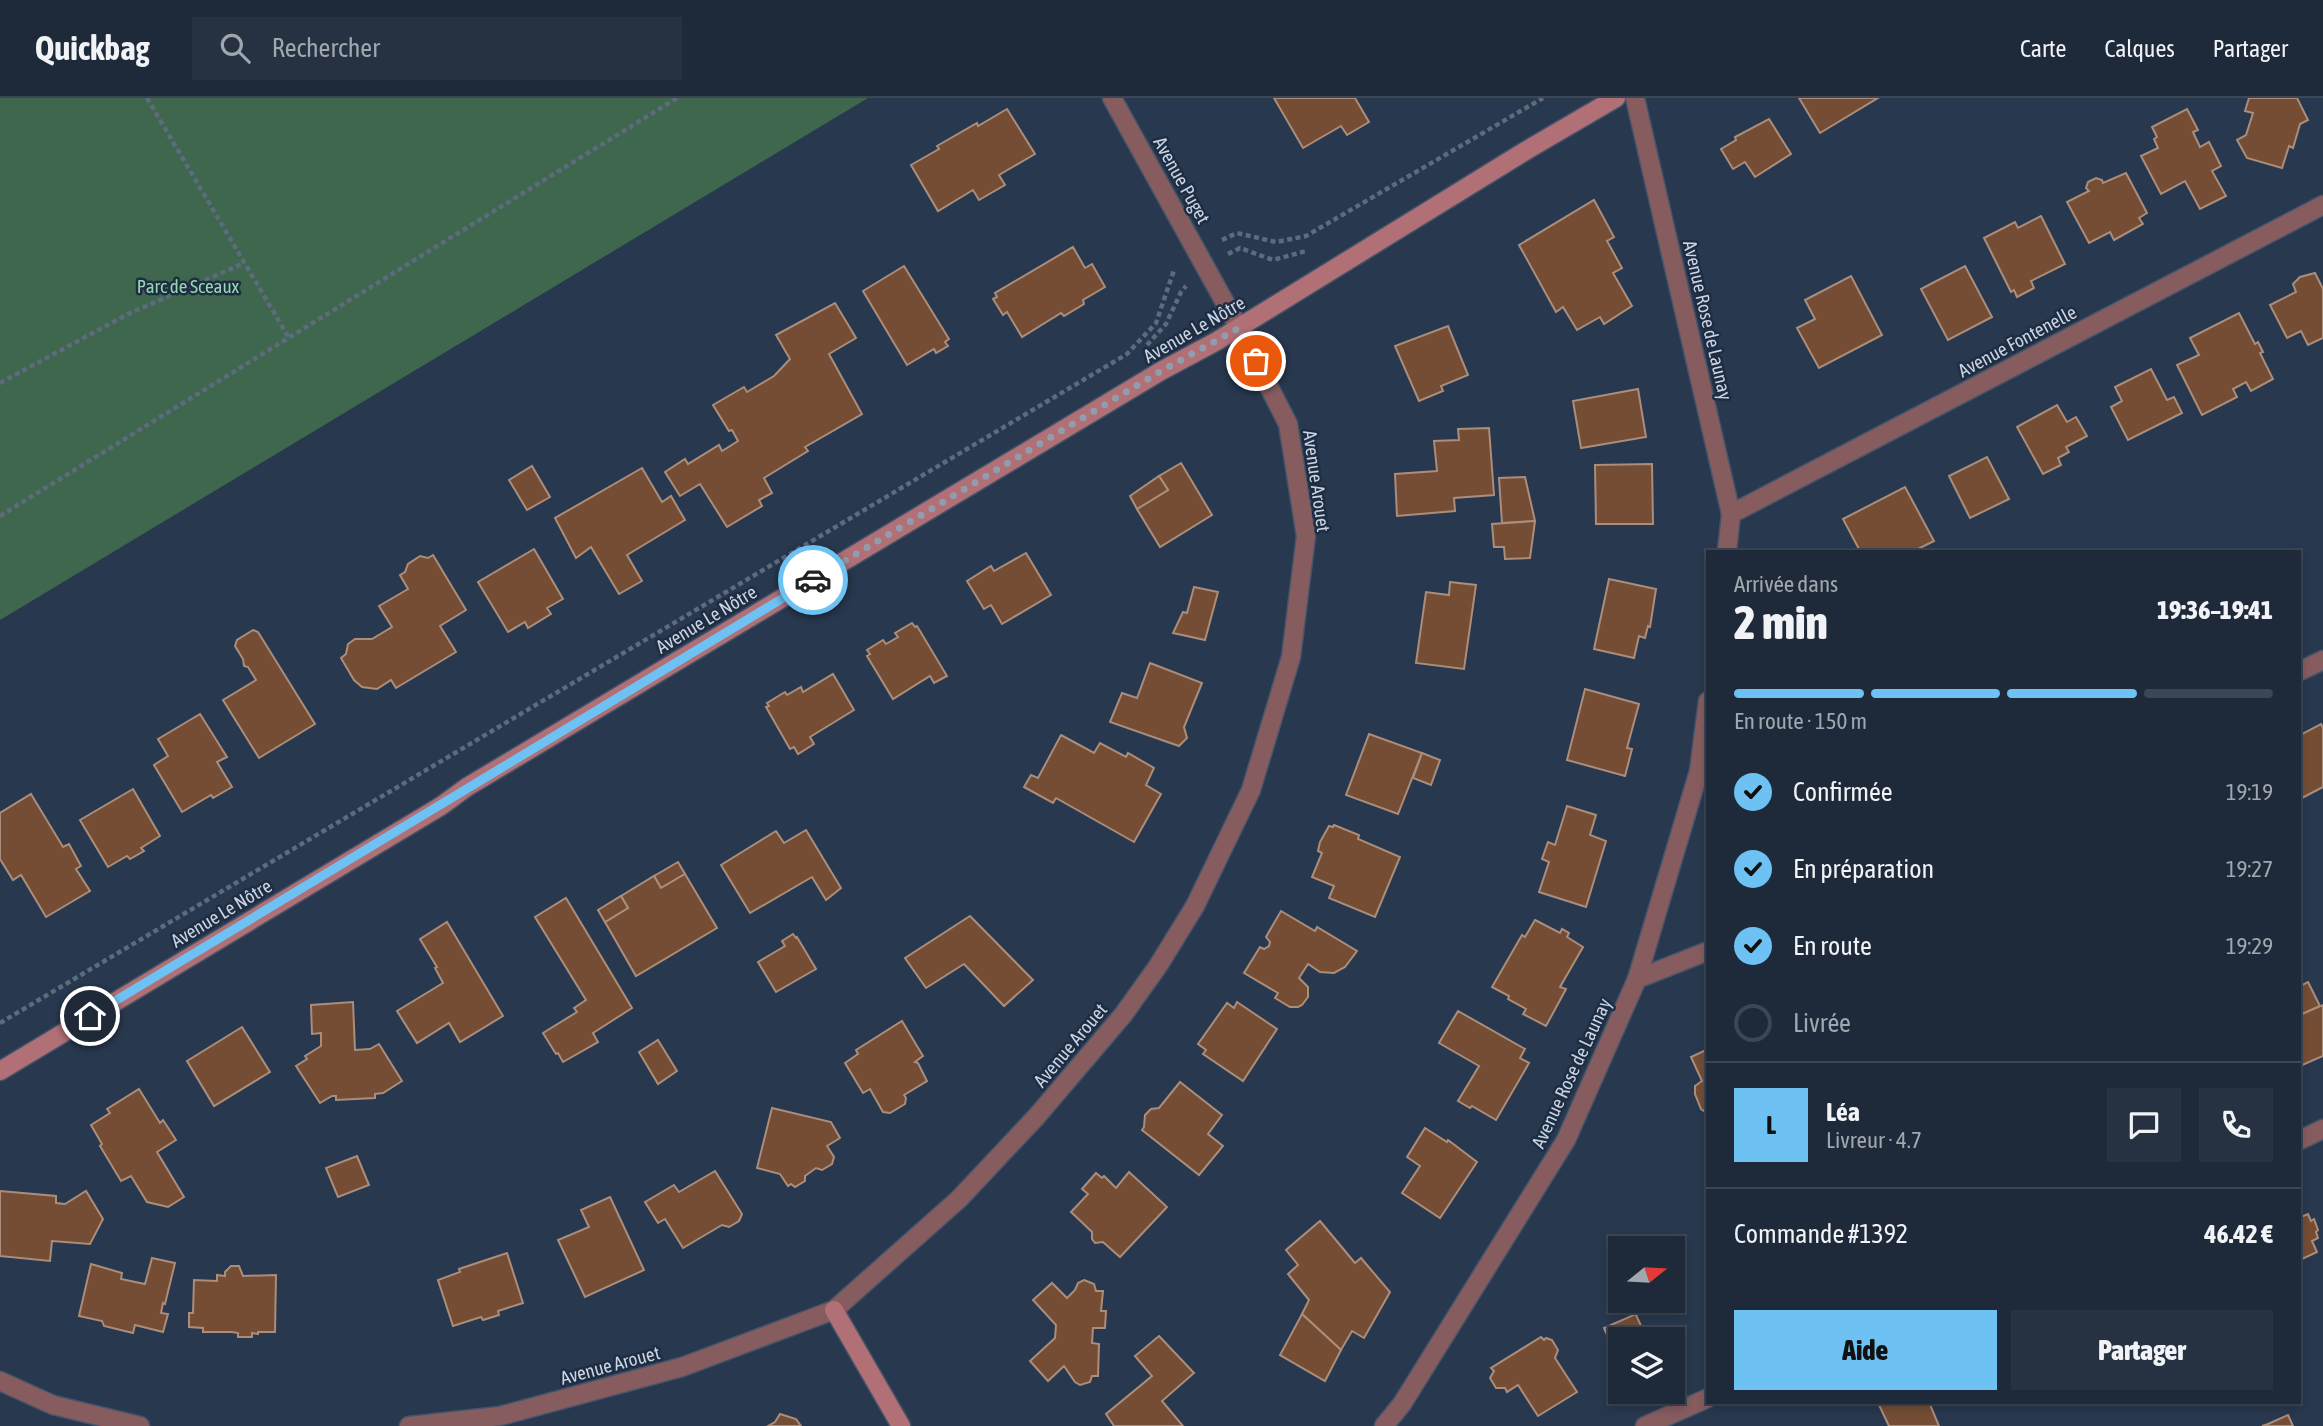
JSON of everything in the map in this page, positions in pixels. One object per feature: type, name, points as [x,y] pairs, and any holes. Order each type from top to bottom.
[{"type":"main road","name":"Avenue Le Nôtre","points":[[0,1071],[441,806],[467,787],[610,701],[1161,371],[1239,328],[1503,164],[1616,98]]},
{"type":"main road","points":[[834,1310],[901,1426]]},
{"type":"street","name":"Avenue Puget","points":[[1112,98],[1239,328]]},
{"type":"street","name":"Avenue Rose de Launay","points":[[1636,98],[1731,514],[1727,550]]},
{"type":"street","name":"Avenue Fontenelle","points":[[1731,514],[2323,205]]},
{"type":"street","name":"Avenue Arouet","points":[[409,1426],[500,1416],[682,1367],[834,1310],[959,1199],[1037,1116],[1123,1015],[1158,966],[1195,906],[1251,790],[1291,657],[1306,536],[1288,424],[1239,328]]},
{"type":"street","points":[[2301,671],[2323,660]]},
{"type":"street","name":"Avenue Rose de Launay","points":[[1384,1426],[1402,1404],[1566,1140],[1637,979],[1699,771],[1706,717]]},
{"type":"street","points":[[1637,979],[1706,952]]},
{"type":"street","points":[[2301,1140],[2323,1129]]},
{"type":"street","points":[[0,1381],[53,1405],[140,1426]]},
{"type":"street","points":[[1645,1426],[1706,1399]]},
{"type":"path","points":[[148,98],[289,338]]},
{"type":"path","points":[[0,516],[677,98]]},
{"type":"path","points":[[0,1023],[1127,354],[1156,323],[1178,261],[1237,233],[1276,242],[1306,236],[1543,98]]},
{"type":"path","points":[[0,383],[128,314],[244,263]]},
{"type":"green space","name":"Parc de Sceaux","points":[[0,98],[868,98],[0,620]]},
{"type":"building","points":[[1274,98],[1355,98],[1369,122],[1347,135],[1341,126],[1303,148]]},
{"type":"building","points":[[1799,98],[1878,98],[1820,133]]},
{"type":"building","points":[[2249,98],[2297,98],[2308,120],[2300,124],[2293,148],[2289,146],[2282,168],[2247,158],[2237,140],[2246,135],[2253,113],[2245,111]]},
{"type":"building","points":[[1007,109],[1035,154],[999,175],[1005,185],[979,200],[973,190],[938,211],[911,165],[939,149],[937,146]]},
{"type":"building","points":[[2187,109],[2198,130],[2193,132],[2200,147],[2209,142],[2221,166],[2212,171],[2226,196],[2200,209],[2185,181],[2161,194],[2141,156],[2158,148],[2152,127]]},
{"type":"building","points":[[1769,119],[1791,154],[1755,177],[1745,162],[1733,169],[1721,149],[1736,140],[1735,137]]},
{"type":"building","points":[[2126,173],[2147,213],[2139,218],[2143,224],[2114,240],[2110,232],[2089,243],[2067,202],[2089,191],[2086,188],[2088,182],[2096,178],[2103,183]]},
{"type":"building","points":[[1594,200],[1614,237],[1607,241],[1622,268],[1613,273],[1632,306],[1604,324],[1600,317],[1577,330],[1563,307],[1556,312],[1519,245]]},
{"type":"building","points":[[2041,216],[2065,264],[2031,281],[2034,288],[2017,297],[2014,290],[2011,292],[1984,238],[2015,222],[2018,228]]},
{"type":"building","points":[[1073,247],[1085,268],[1092,264],[1105,287],[1083,300],[1084,304],[1064,316],[1061,313],[1022,337],[1007,312],[1003,315],[993,299],[997,297],[995,293]]},
{"type":"building","points":[[904,266],[949,339],[945,342],[948,346],[936,353],[934,349],[907,365],[863,291]]},
{"type":"building","points":[[1965,266],[1992,317],[1948,340],[1921,289]]},
{"type":"building","points":[[2315,273],[2323,289],[2323,338],[2308,345],[2301,331],[2287,338],[2270,305],[2296,292],[2293,284],[2300,277]]},
{"type":"building","points":[[1851,276],[1882,335],[1819,368],[1797,328],[1815,319],[1805,300]]},
{"type":"building","points":[[835,303],[856,338],[829,354],[862,414],[805,447],[808,451],[764,478],[772,493],[759,500],[762,506],[727,527],[700,484],[680,496],[665,472],[685,459],[688,464],[719,445],[722,451],[738,441],[713,405],[744,387],[747,392],[774,376],[790,359],[776,335]]},
{"type":"building","points":[[2239,313],[2255,344],[2258,342],[2263,352],[2260,353],[2273,379],[2251,391],[2246,382],[2233,389],[2237,397],[2202,415],[2177,365],[2199,355],[2190,338]]},
{"type":"building","points":[[1448,326],[1468,375],[1441,386],[1443,391],[1419,401],[1395,346]]},
{"type":"building","points":[[2151,369],[2167,400],[2174,397],[2182,413],[2128,440],[2111,407],[2122,401],[2115,387]]},
{"type":"building","points":[[1638,389],[1646,437],[1581,448],[1573,401]]},
{"type":"building","points":[[2057,405],[2067,422],[2076,417],[2087,436],[2066,447],[2069,452],[2058,458],[2061,465],[2043,474],[2017,427]]},
{"type":"building","points":[[1489,428],[1494,495],[1454,498],[1455,511],[1397,516],[1395,474],[1437,471],[1434,441],[1459,440],[1458,429]]},
{"type":"building","points":[[1987,457],[2009,499],[1970,518],[1949,476]]},
{"type":"building","points":[[1181,463],[1212,515],[1160,547],[1137,509],[1168,490],[1159,476]]},
{"type":"building","points":[[1652,464],[1653,524],[1596,524],[1595,465]]},
{"type":"building","points":[[532,466],[550,497],[527,510],[509,480]]},
{"type":"building","points":[[642,468],[662,502],[671,496],[685,520],[627,555],[642,581],[619,594],[591,547],[576,558],[555,518]]},
{"type":"building","points":[[1159,476],[1168,490],[1137,509],[1130,496]]},
{"type":"building","points":[[1525,477],[1535,521],[1502,523],[1499,478]]},
{"type":"building","points":[[1905,487],[1934,541],[1916,550],[1859,550],[1843,519]]},
{"type":"building","points":[[1535,521],[1530,558],[1505,559],[1504,547],[1494,547],[1492,524]]},
{"type":"building","points":[[534,549],[563,599],[547,608],[551,614],[528,628],[525,622],[508,632],[478,582]]},
{"type":"building","points":[[1026,553],[1051,595],[1002,624],[991,605],[984,609],[967,581],[991,566],[994,571]]},
{"type":"building","points":[[433,555],[466,610],[440,626],[456,652],[396,688],[391,680],[377,689],[362,687],[354,680],[341,658],[346,654],[348,644],[355,639],[372,639],[392,627],[379,606],[408,589],[400,575],[405,572],[408,564],[420,556],[428,558]]},
{"type":"building","points":[[1609,579],[1656,589],[1650,627],[1648,626],[1645,638],[1639,636],[1634,658],[1594,649]]},
{"type":"building","points":[[1450,582],[1476,585],[1464,669],[1416,663],[1426,592],[1449,595]]},
{"type":"building","points":[[1194,587],[1218,592],[1205,640],[1173,633],[1183,612],[1187,613]]},
{"type":"building","points":[[912,623],[917,626],[947,676],[934,683],[930,676],[893,699],[867,656],[870,654],[867,650],[883,640],[886,644],[898,637],[895,633]]},
{"type":"building","points":[[253,630],[258,632],[315,724],[259,758],[223,700],[256,680],[248,667],[244,666],[235,646],[237,640]]},
{"type":"building","points":[[1150,663],[1202,683],[1184,727],[1187,738],[1179,746],[1110,722],[1122,693],[1137,698]]},
{"type":"building","points":[[833,674],[854,710],[810,737],[814,744],[798,754],[794,747],[790,749],[766,707],[769,706],[767,703],[785,692],[787,695],[801,687],[803,692]]},
{"type":"building","points":[[1585,689],[1639,704],[1627,748],[1632,749],[1625,776],[1567,760]]},
{"type":"building","points":[[200,714],[227,757],[217,762],[232,787],[213,798],[211,795],[182,812],[154,765],[168,756],[158,739]]},
{"type":"building","points":[[2321,724],[2323,728],[2323,787],[2301,798],[2301,734]]},
{"type":"building","points":[[1369,734],[1422,753],[1398,814],[1346,795]]},
{"type":"building","points":[[1061,735],[1094,753],[1100,743],[1126,757],[1128,753],[1154,768],[1146,785],[1161,794],[1134,842],[1056,798],[1053,803],[1024,787],[1031,775],[1038,778]]},
{"type":"building","points":[[1422,753],[1440,760],[1431,785],[1413,778]]},
{"type":"building","points":[[133,789],[160,836],[141,848],[144,851],[130,859],[127,856],[108,867],[80,820]]},
{"type":"building","points":[[31,794],[63,847],[69,844],[81,866],[76,869],[90,891],[46,917],[21,875],[13,880],[0,859],[0,813]]},
{"type":"building","points":[[1567,806],[1596,815],[1590,835],[1606,841],[1586,907],[1539,892],[1549,862],[1542,859],[1548,842],[1555,845]]},
{"type":"building","points":[[1334,825],[1359,835],[1358,839],[1400,857],[1375,917],[1329,898],[1334,886],[1312,877],[1322,853],[1318,851],[1320,842],[1329,826]]},
{"type":"building","points":[[806,830],[841,888],[826,900],[812,877],[750,913],[721,865],[776,831],[784,843]]},
{"type":"building","points":[[678,862],[685,874],[661,888],[654,876]]},
{"type":"building","points":[[685,874],[717,928],[636,976],[605,922],[628,908],[621,896],[654,876],[661,888]]},
{"type":"building","points":[[621,896],[628,908],[605,922],[598,910]]},
{"type":"building","points":[[566,898],[632,1008],[593,1033],[598,1042],[563,1062],[543,1033],[577,1012],[574,1008],[586,1000],[535,917]]},
{"type":"building","points":[[1281,911],[1315,931],[1317,927],[1357,951],[1345,967],[1334,973],[1320,972],[1308,964],[1299,978],[1308,987],[1308,997],[1298,1007],[1290,1007],[1275,998],[1278,993],[1244,973],[1260,947],[1264,949],[1269,946],[1270,942],[1266,937]]},
{"type":"building","points":[[970,916],[1033,980],[1004,1006],[964,964],[926,988],[905,958]]},
{"type":"building","points":[[1535,920],[1560,933],[1562,929],[1569,933],[1567,937],[1583,947],[1560,987],[1566,989],[1546,1026],[1523,1014],[1526,1009],[1492,987],[1522,935],[1525,937]]},
{"type":"building","points":[[447,922],[503,1016],[460,1042],[449,1023],[417,1043],[397,1011],[443,983],[420,939]]},
{"type":"building","points":[[793,934],[816,969],[776,992],[758,962],[785,946],[782,941]]},
{"type":"building","points":[[2308,982],[2320,1006],[2301,1015],[2301,986]]},
{"type":"building","points":[[353,1002],[355,1050],[370,1049],[379,1044],[402,1081],[383,1093],[375,1094],[375,1098],[336,1100],[336,1096],[332,1096],[320,1103],[296,1066],[307,1059],[305,1056],[321,1046],[321,1033],[312,1034],[311,1005]]},
{"type":"building","points":[[1237,1002],[1277,1029],[1243,1081],[1203,1054],[1206,1050],[1198,1044],[1227,1003],[1234,1008]]},
{"type":"building","points":[[2323,1005],[2323,1056],[2301,1066],[2301,1015]]},
{"type":"building","points":[[1458,1011],[1525,1049],[1520,1058],[1529,1063],[1496,1120],[1458,1101],[1479,1066],[1439,1043]]},
{"type":"building","points":[[902,1021],[923,1056],[915,1062],[927,1081],[904,1095],[905,1104],[890,1113],[883,1112],[870,1089],[863,1093],[845,1063],[858,1054],[856,1050]]},
{"type":"building","points":[[242,1027],[270,1072],[214,1106],[187,1061]]},
{"type":"building","points":[[658,1040],[677,1071],[658,1084],[639,1052]]},
{"type":"building","points":[[1706,1050],[1706,1112],[1701,1109],[1695,1094],[1695,1086],[1702,1081],[1691,1057]]},
{"type":"building","points":[[1180,1082],[1222,1115],[1208,1134],[1223,1146],[1199,1175],[1142,1130],[1145,1115],[1151,1109],[1159,1108]]},
{"type":"building","points":[[139,1089],[160,1123],[163,1120],[176,1140],[157,1152],[184,1197],[168,1207],[147,1202],[131,1176],[121,1181],[91,1125],[110,1113],[107,1109]]},
{"type":"building","points":[[772,1108],[831,1122],[840,1138],[827,1146],[834,1157],[832,1164],[822,1170],[816,1168],[805,1176],[805,1181],[795,1187],[791,1184],[788,1186],[780,1174],[757,1168]]},
{"type":"building","points":[[1425,1128],[1447,1142],[1448,1140],[1477,1162],[1440,1218],[1402,1193],[1420,1166],[1407,1157]]},
{"type":"building","points":[[357,1156],[369,1185],[338,1197],[326,1168]]},
{"type":"building","points":[[715,1171],[742,1214],[739,1221],[729,1227],[722,1225],[683,1248],[665,1219],[658,1223],[645,1202],[674,1185],[679,1192]]},
{"type":"building","points":[[1129,1172],[1167,1207],[1120,1257],[1103,1242],[1095,1243],[1092,1232],[1071,1212],[1088,1194],[1082,1189],[1096,1173],[1102,1178],[1104,1176],[1116,1188]]},
{"type":"building","points":[[0,1191],[56,1196],[56,1203],[65,1204],[86,1191],[103,1219],[90,1244],[52,1241],[50,1261],[0,1256]]},
{"type":"building","points":[[610,1197],[644,1270],[585,1297],[558,1240],[589,1227],[581,1210]]},
{"type":"building","points":[[2308,1214],[2311,1221],[2314,1219],[2318,1230],[2318,1238],[2312,1241],[2317,1252],[2301,1260],[2301,1217]]},
{"type":"building","points":[[1320,1221],[1355,1263],[1361,1258],[1390,1292],[1364,1338],[1352,1331],[1341,1350],[1302,1314],[1309,1300],[1288,1274],[1298,1265],[1286,1250]]},
{"type":"building","points":[[507,1253],[523,1303],[498,1311],[499,1315],[483,1320],[481,1317],[453,1326],[438,1280],[460,1272],[459,1269]]},
{"type":"building","points":[[152,1258],[175,1263],[161,1313],[168,1314],[163,1332],[135,1325],[133,1333],[104,1326],[102,1321],[79,1316],[91,1264],[122,1273],[121,1279],[145,1284]]},
{"type":"building","points":[[231,1266],[239,1266],[243,1276],[276,1275],[275,1332],[258,1332],[252,1333],[252,1337],[238,1337],[238,1333],[203,1332],[203,1328],[189,1327],[189,1313],[193,1313],[194,1280],[217,1281],[217,1275],[225,1276]]},
{"type":"building","points":[[1084,1280],[1094,1284],[1096,1291],[1103,1291],[1101,1311],[1106,1311],[1105,1328],[1093,1328],[1092,1343],[1099,1344],[1098,1376],[1092,1376],[1090,1382],[1080,1385],[1064,1366],[1048,1381],[1030,1361],[1055,1338],[1056,1325],[1033,1300],[1052,1283],[1067,1298],[1078,1283]]},
{"type":"building","points":[[1633,1313],[1640,1313],[1636,1315],[1642,1327],[1608,1327],[1608,1337],[1604,1328],[1634,1315]]},
{"type":"building","points":[[1302,1314],[1341,1350],[1325,1381],[1280,1355]]},
{"type":"building","points":[[1159,1336],[1194,1373],[1162,1401],[1183,1426],[1114,1426],[1106,1414],[1152,1376],[1135,1356]]},
{"type":"building","points":[[1541,1337],[1544,1340],[1552,1340],[1558,1350],[1555,1358],[1577,1392],[1538,1416],[1518,1385],[1507,1392],[1505,1388],[1496,1388],[1490,1378],[1494,1371],[1491,1368]]},
{"type":"building","points":[[1878,1404],[1930,1404],[1939,1426],[1889,1426]]},
{"type":"building","points":[[780,1414],[796,1419],[801,1426],[768,1426],[775,1422]]},
{"type":"building","points":[[2288,1415],[2293,1426],[2262,1426],[2268,1424]]},
{"type":"way so far","points":[[813,580],[1161,371],[1239,328],[1256,361]]},
{"type":"route","points":[[90,1016],[813,580]]}]
